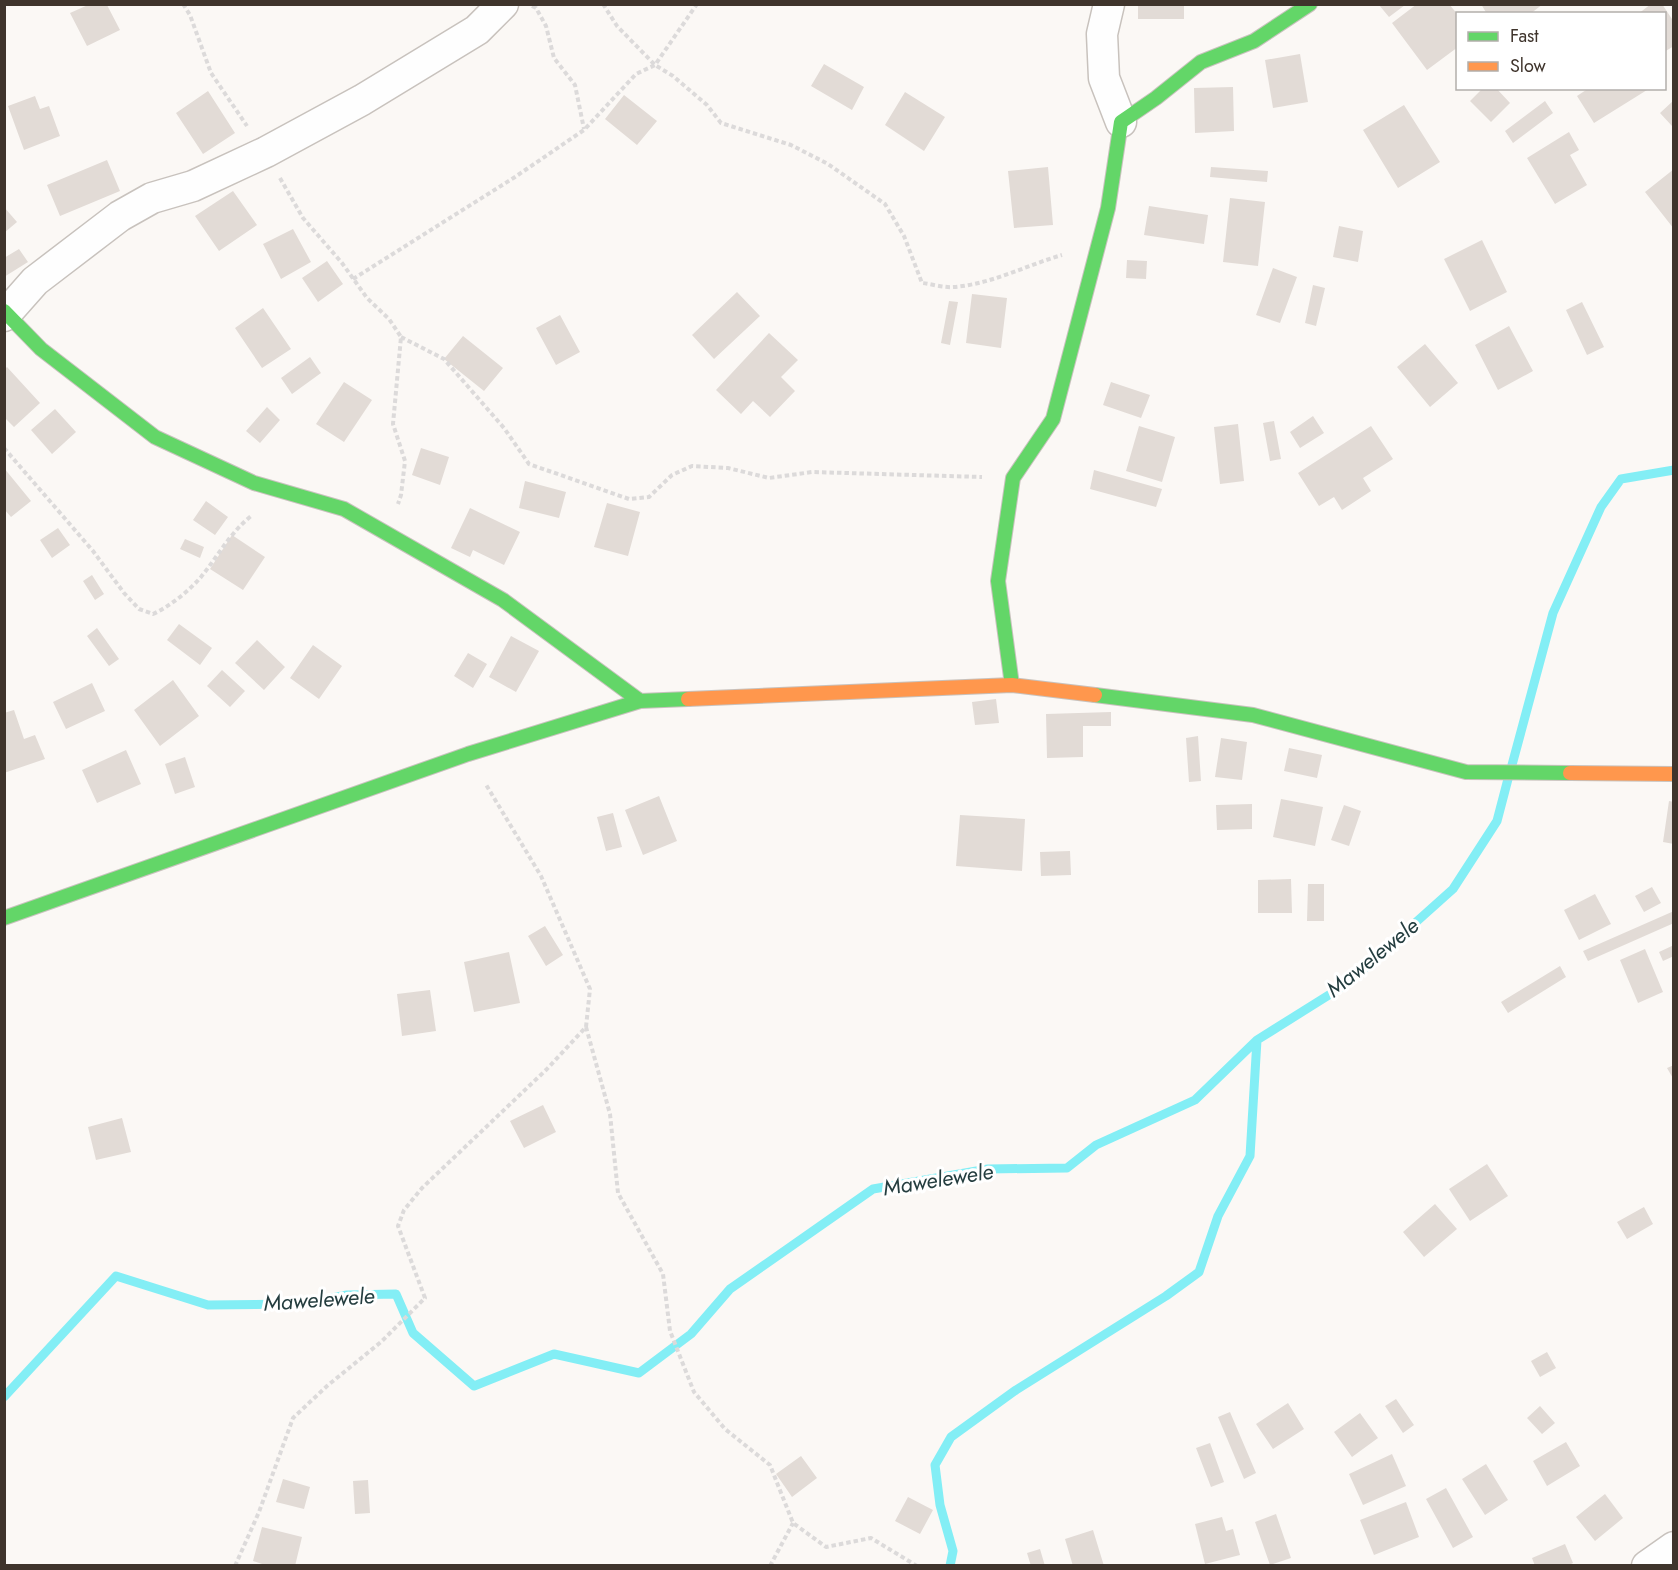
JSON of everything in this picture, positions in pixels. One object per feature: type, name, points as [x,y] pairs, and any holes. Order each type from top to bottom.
[{"type":"street","points":[[503,4],[477,30],[362,100],[266,152],[193,186],[152,198],[120,216],[35,280],[5,314],[41,349],[155,437],[255,483],[344,509],[503,600],[640,701]]},
{"type":"street","points":[[1012,685],[998,581],[1013,478],[1053,419],[1108,208],[1121,122],[1104,78],[1102,34],[1109,4]]},
{"type":"street","points":[[1121,122],[1201,62],[1254,41],[1310,4]]},
{"type":"street","points":[[4,918],[468,754],[640,701],[1012,685],[1253,714],[1466,772],[1674,774]]},
{"type":"street","points":[[1647,1566],[1674,1547]]},
{"type":"path","points":[[183,4],[190,15],[211,73],[266,152],[303,218],[367,298],[389,320],[400,337],[444,359],[504,428],[529,464],[629,499],[649,497],[672,475],[692,466],[728,468],[769,478],[812,472],[1013,478]]},
{"type":"path","points":[[530,4],[536,9],[546,26],[554,58],[575,86],[584,130]]},
{"type":"path","points":[[603,4],[617,26],[655,65],[673,76],[707,105],[721,123],[791,145],[828,164],[885,204],[904,236],[922,283],[953,287],[1000,277],[1034,263],[1080,250],[1098,251]]},
{"type":"path","points":[[353,279],[515,177],[584,130],[636,74],[655,65],[697,4]]},
{"type":"path","points":[[388,534],[401,495],[405,461],[393,424],[400,337]]},
{"type":"path","points":[[4,448],[86,542],[124,593],[139,609],[153,614],[168,607],[199,579],[237,528],[278,489]]},
{"type":"path","points":[[468,754],[541,876],[590,989],[586,1027],[610,1114],[618,1193],[663,1274],[670,1331],[694,1392],[725,1429],[770,1465],[793,1523],[826,1547],[871,1538],[917,1566]]},
{"type":"path","points":[[235,1566],[293,1418],[327,1386],[381,1342],[425,1298],[398,1226],[404,1210],[422,1188],[547,1069],[586,1027]]},
{"type":"path","points":[[770,1566],[793,1523]]},
{"type":"building","points":[[1138,4],[1184,4],[1184,19],[1138,19]]},
{"type":"building","points":[[1417,4],[1449,4],[1456,13],[1456,48],[1427,70],[1392,23]]},
{"type":"building","points":[[1481,4],[1543,4],[1533,12],[1486,12]]},
{"type":"building","points":[[1651,4],[1662,4],[1674,22],[1674,46],[1666,51],[1666,12],[1641,12]]},
{"type":"building","points":[[88,5],[107,5],[120,30],[87,46],[70,13]]},
{"type":"building","points":[[1379,5],[1405,5],[1389,17]]},
{"type":"building","points":[[1300,54],[1308,102],[1273,108],[1265,60]]},
{"type":"building","points":[[824,64],[864,87],[852,110],[811,86]]},
{"type":"building","points":[[1233,87],[1234,131],[1195,133],[1194,88]]},
{"type":"building","points":[[1481,90],[1498,90],[1510,103],[1491,122],[1470,101]]},
{"type":"building","points":[[1586,90],[1647,90],[1594,123],[1577,96]]},
{"type":"building","points":[[208,91],[235,133],[203,154],[176,113]]},
{"type":"building","points":[[905,92],[945,117],[924,151],[885,125]]},
{"type":"building","points":[[624,95],[657,121],[637,145],[605,119]]},
{"type":"building","points":[[35,96],[40,109],[49,106],[60,136],[24,150],[8,106]]},
{"type":"building","points":[[1674,100],[1674,124],[1672,126],[1660,113]]},
{"type":"building","points":[[1545,101],[1553,113],[1513,143],[1505,131]]},
{"type":"building","points":[[1404,105],[1440,162],[1398,188],[1363,130]]},
{"type":"building","points":[[1569,132],[1579,150],[1570,155],[1587,185],[1555,204],[1527,158]]},
{"type":"building","points":[[107,160],[120,191],[60,216],[47,185]]},
{"type":"building","points":[[1048,167],[1053,225],[1014,228],[1008,171]]},
{"type":"building","points":[[1211,167],[1268,171],[1267,182],[1210,177]]},
{"type":"building","points":[[1674,169],[1674,229],[1645,192]]},
{"type":"building","points":[[233,191],[257,225],[219,251],[195,216]]},
{"type":"building","points":[[1230,198],[1265,202],[1258,266],[1223,262]]},
{"type":"building","points":[[1149,206],[1208,215],[1204,244],[1144,235]]},
{"type":"building","points":[[4,207],[17,222],[4,233]]},
{"type":"building","points":[[1339,226],[1363,231],[1358,262],[1333,257]]},
{"type":"building","points":[[293,229],[311,262],[281,279],[263,244]]},
{"type":"building","points":[[1482,240],[1507,292],[1470,311],[1444,259]]},
{"type":"building","points":[[19,249],[28,262],[4,277],[4,258]]},
{"type":"building","points":[[1127,260],[1147,261],[1146,279],[1126,278]]},
{"type":"building","points":[[327,261],[343,284],[318,302],[302,278]]},
{"type":"building","points":[[1273,268],[1297,277],[1280,323],[1256,315]]},
{"type":"building","points":[[1313,285],[1325,288],[1316,326],[1305,323]]},
{"type":"building","points":[[737,292],[760,316],[714,359],[692,335]]},
{"type":"building","points":[[972,294],[1007,298],[1001,348],[966,343]]},
{"type":"building","points":[[949,301],[958,302],[950,345],[941,343]]},
{"type":"building","points":[[1582,302],[1604,347],[1587,355],[1566,310]]},
{"type":"building","points":[[263,308],[291,349],[262,368],[235,328]]},
{"type":"building","points":[[560,315],[580,352],[556,365],[536,328]]},
{"type":"building","points":[[1509,326],[1533,371],[1498,390],[1475,345]]},
{"type":"building","points":[[769,333],[798,360],[781,377],[795,391],[770,417],[753,401],[741,414],[716,390]]},
{"type":"building","points":[[463,336],[503,368],[484,391],[444,359]]},
{"type":"building","points":[[1425,344],[1458,383],[1430,407],[1397,367]]},
{"type":"building","points":[[310,357],[321,373],[292,394],[281,378]]},
{"type":"building","points":[[7,367],[40,403],[14,427],[4,417],[4,370]]},
{"type":"building","points":[[344,382],[372,400],[344,442],[316,424]]},
{"type":"building","points":[[1111,382],[1150,395],[1141,418],[1103,405]]},
{"type":"building","points":[[267,407],[280,420],[260,443],[246,431]]},
{"type":"building","points":[[55,409],[76,432],[52,454],[31,430]]},
{"type":"building","points":[[1313,416],[1324,433],[1300,448],[1290,432]]},
{"type":"building","points":[[1274,421],[1281,459],[1270,461],[1263,423]]},
{"type":"building","points":[[1238,424],[1244,481],[1220,484],[1214,427]]},
{"type":"building","points":[[1139,426],[1175,437],[1162,482],[1126,471]]},
{"type":"building","points":[[1371,426],[1393,459],[1363,478],[1371,491],[1342,510],[1334,497],[1319,506],[1298,473]]},
{"type":"building","points":[[421,448],[449,457],[440,485],[412,475]]},
{"type":"building","points":[[4,468],[31,501],[11,517],[4,509]]},
{"type":"building","points":[[1094,470],[1162,489],[1156,507],[1090,489]]},
{"type":"building","points":[[525,481],[566,492],[559,518],[519,508]]},
{"type":"building","points":[[206,501],[228,517],[215,535],[193,520]]},
{"type":"building","points":[[607,503],[640,512],[628,556],[594,547]]},
{"type":"building","points":[[470,508],[520,532],[504,565],[473,550],[470,557],[451,548]]},
{"type":"building","points":[[58,528],[70,545],[52,558],[40,540]]},
{"type":"building","points":[[232,535],[265,557],[243,590],[210,569]]},
{"type":"building","points":[[185,539],[204,547],[200,558],[180,549]]},
{"type":"building","points":[[92,575],[104,594],[95,600],[83,581]]},
{"type":"building","points":[[179,624],[212,648],[200,665],[167,640]]},
{"type":"building","points":[[97,628],[119,659],[109,666],[87,636]]},
{"type":"building","points":[[511,636],[539,651],[516,692],[489,677]]},
{"type":"building","points":[[257,640],[285,667],[264,690],[235,663]]},
{"type":"building","points":[[313,645],[342,666],[319,699],[290,678]]},
{"type":"building","points":[[468,653],[487,664],[473,688],[454,676]]},
{"type":"building","points":[[222,670],[245,691],[230,707],[207,686]]},
{"type":"building","points":[[173,680],[199,716],[160,746],[134,710]]},
{"type":"building","points":[[92,683],[105,711],[66,729],[53,702]]},
{"type":"building","points":[[996,699],[999,723],[975,725],[972,702]]},
{"type":"building","points":[[14,710],[24,739],[35,735],[45,759],[4,773],[4,713]]},
{"type":"building","points":[[1111,712],[1111,726],[1083,726],[1083,757],[1047,758],[1046,714]]},
{"type":"building","points":[[1198,736],[1201,781],[1189,782],[1186,738]]},
{"type":"building","points":[[1221,738],[1247,742],[1242,780],[1215,777]]},
{"type":"building","points":[[1289,748],[1322,755],[1317,778],[1284,771]]},
{"type":"building","points":[[126,750],[141,784],[97,803],[82,770]]},
{"type":"building","points":[[185,757],[195,787],[175,794],[165,764]]},
{"type":"building","points":[[659,796],[677,841],[643,855],[625,810]]},
{"type":"building","points":[[1281,799],[1323,807],[1315,846],[1273,837]]},
{"type":"building","points":[[1669,801],[1674,802],[1674,844],[1663,842]]},
{"type":"building","points":[[1252,804],[1252,829],[1217,830],[1216,805]]},
{"type":"building","points":[[1344,805],[1361,811],[1349,846],[1331,840]]},
{"type":"building","points":[[613,813],[622,847],[606,851],[597,817]]},
{"type":"building","points":[[960,815],[1025,819],[1022,871],[956,866]]},
{"type":"building","points":[[1070,851],[1071,875],[1041,876],[1040,852]]},
{"type":"building","points":[[1291,879],[1292,913],[1258,913],[1258,880]]},
{"type":"building","points":[[1308,884],[1324,884],[1324,921],[1307,921]]},
{"type":"building","points":[[1652,887],[1661,903],[1644,912],[1635,896]]},
{"type":"building","points":[[1595,894],[1611,924],[1579,940],[1564,910]]},
{"type":"building","points":[[1674,911],[1674,923],[1588,961],[1583,951]]},
{"type":"building","points":[[545,926],[563,955],[546,966],[528,936]]},
{"type":"building","points":[[1674,945],[1674,956],[1663,961],[1659,952]]},
{"type":"building","points":[[1645,949],[1663,992],[1638,1003],[1620,960]]},
{"type":"building","points":[[509,952],[520,1003],[474,1012],[464,962]]},
{"type":"building","points":[[1560,966],[1566,977],[1508,1013],[1501,1002]]},
{"type":"building","points":[[430,990],[436,1031],[402,1036],[397,994]]},
{"type":"building","points":[[1674,1065],[1674,1080],[1667,1068]]},
{"type":"building","points":[[543,1105],[556,1132],[524,1148],[510,1121]]},
{"type":"building","points":[[122,1118],[131,1152],[96,1160],[88,1127]]},
{"type":"building","points":[[1487,1164],[1508,1196],[1470,1221],[1449,1189]]},
{"type":"building","points":[[1435,1204],[1457,1229],[1424,1257],[1403,1232]]},
{"type":"building","points":[[1644,1207],[1653,1224],[1627,1239],[1617,1222]]},
{"type":"building","points":[[1547,1352],[1556,1368],[1540,1377],[1531,1361]]},
{"type":"building","points":[[1396,1399],[1414,1425],[1403,1433],[1385,1406]]},
{"type":"building","points":[[1288,1403],[1304,1429],[1273,1449],[1256,1424]]},
{"type":"building","points":[[1540,1406],[1555,1423],[1542,1434],[1527,1418]]},
{"type":"building","points":[[1230,1412],[1256,1473],[1244,1479],[1218,1417]]},
{"type":"building","points":[[1360,1413],[1378,1438],[1352,1457],[1334,1432]]},
{"type":"building","points":[[1566,1442],[1580,1466],[1547,1486],[1533,1461]]},
{"type":"building","points":[[1210,1443],[1224,1482],[1211,1487],[1196,1448]]},
{"type":"building","points":[[1392,1454],[1406,1486],[1363,1505],[1349,1474]]},
{"type":"building","points":[[801,1456],[817,1478],[792,1497],[776,1474]]},
{"type":"building","points":[[1486,1464],[1508,1500],[1485,1515],[1462,1479]]},
{"type":"building","points":[[283,1479],[310,1487],[304,1509],[276,1502]]},
{"type":"building","points":[[368,1480],[370,1513],[355,1514],[353,1481]]},
{"type":"building","points":[[1446,1488],[1473,1537],[1453,1548],[1426,1499]]},
{"type":"building","points":[[1605,1494],[1623,1518],[1595,1541],[1576,1517]]},
{"type":"building","points":[[908,1497],[933,1510],[920,1534],[895,1521]]},
{"type":"building","points":[[1406,1502],[1419,1537],[1374,1555],[1360,1520]]},
{"type":"building","points":[[1276,1514],[1291,1558],[1270,1565],[1255,1522]]},
{"type":"building","points":[[1222,1517],[1226,1531],[1233,1529],[1240,1555],[1205,1564],[1195,1524]]},
{"type":"building","points":[[262,1527],[302,1537],[295,1566],[268,1566],[253,1561]]},
{"type":"building","points":[[1093,1530],[1104,1566],[1073,1566],[1065,1539]]},
{"type":"building","points":[[1565,1544],[1573,1563],[1567,1566],[1535,1566],[1532,1558]]},
{"type":"building","points":[[1040,1549],[1045,1566],[1031,1566],[1027,1553]]},
{"type":"waterway","name":"Mawelewele","points":[[1512,765],[1553,613],[1601,507],[1621,479],[1674,470]]},
{"type":"waterway","name":"Mawelewele","points":[[4,1397],[116,1276],[208,1305],[302,1304],[347,1295],[396,1294],[413,1333],[474,1386],[554,1354],[639,1373],[691,1334],[730,1289],[873,1189],[988,1169],[1067,1168],[1096,1145],[1195,1100],[1257,1040],[1348,983],[1453,889],[1497,821],[1508,779]]},
{"type":"waterway","points":[[950,1566],[953,1551],[940,1505],[935,1465],[951,1437],[1016,1390],[1166,1296],[1199,1272],[1218,1216],[1250,1156],[1257,1040]]},
{"type":"traffic: fast","points":[[1012,685],[998,581],[1013,478],[1053,419],[1108,208],[1121,122],[1201,62],[1254,41],[1310,4]]},
{"type":"traffic: fast","points":[[4,311],[41,349],[155,437],[254,483],[344,509],[503,600],[640,701]]},
{"type":"traffic: fast","points":[[1095,695],[1253,715],[1466,772],[1570,773]]},
{"type":"traffic: fast","points":[[4,918],[468,754],[640,701],[688,699]]},
{"type":"traffic: slow","points":[[688,699],[1012,685],[1095,695]]},
{"type":"traffic: slow","points":[[1570,773],[1674,774]]}]
